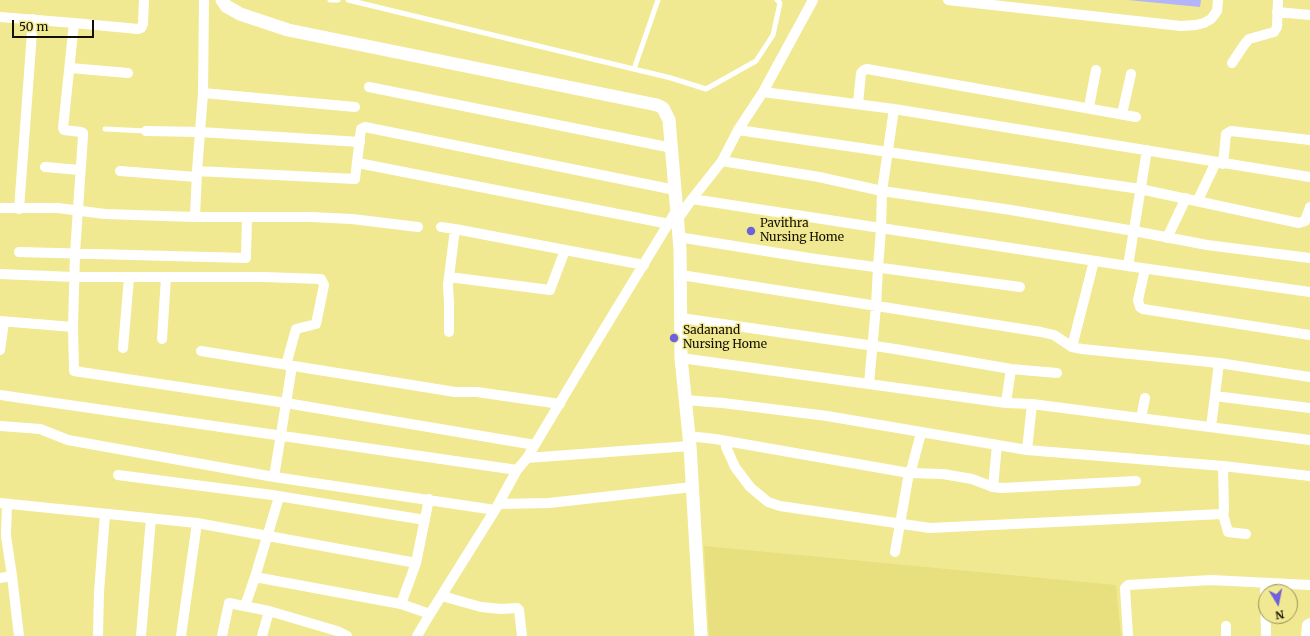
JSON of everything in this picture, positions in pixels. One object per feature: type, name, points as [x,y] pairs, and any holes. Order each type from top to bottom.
[{"type":"street","points":[[0,17],[74,22],[138,29],[141,28],[143,24],[144,0]]},
{"type":"street","points":[[195,217],[203,93],[204,0]]},
{"type":"street","points":[[222,0],[226,6],[240,14],[288,30],[657,105],[663,108],[669,120],[672,148],[675,190],[674,219],[678,237],[681,275],[681,358],[689,441],[701,636]]},
{"type":"street","points":[[422,636],[418,636],[430,614],[497,507],[517,470],[527,458],[589,354],[674,219],[722,161],[738,130],[763,92],[814,0]]},
{"type":"street","points":[[948,0],[1181,26],[1196,25],[1211,19],[1217,11],[1218,0]]},
{"type":"street","points":[[1232,63],[1249,39],[1274,32],[1277,27],[1278,0]]},
{"type":"street","points":[[1277,12],[1310,15]]},
{"type":"street","points":[[19,209],[33,19]]},
{"type":"street","points":[[74,22],[63,128],[64,130],[83,133],[74,277],[74,371],[286,403],[535,444]]},
{"type":"street","points":[[70,68],[128,73]]},
{"type":"street","points":[[858,104],[861,73],[867,69],[1136,117]]},
{"type":"street","points":[[1089,108],[1096,70]]},
{"type":"street","points":[[1122,114],[1131,74]]},
{"type":"street","points":[[369,87],[672,148]]},
{"type":"street","points":[[763,92],[894,109],[1310,177]]},
{"type":"street","points":[[203,93],[355,107]]},
{"type":"street","points":[[869,384],[876,306],[882,191],[894,109]]},
{"type":"street","points":[[120,171],[355,179],[361,129],[365,126],[675,190]]},
{"type":"street","points":[[738,130],[1140,189],[1198,200],[1299,223],[1305,221],[1310,207]]},
{"type":"street","points":[[146,131],[200,132],[360,142]]},
{"type":"street","points":[[1198,200],[1219,163],[1226,134],[1231,131],[1310,140]]},
{"type":"street","points":[[1128,266],[1147,150]]},
{"type":"street","points":[[722,161],[882,191],[1011,210],[1207,245],[1310,258]]},
{"type":"street","points":[[358,163],[674,219]]},
{"type":"street","points":[[45,167],[80,170]]},
{"type":"street","points":[[1167,238],[1186,198]]},
{"type":"street","points":[[692,199],[1145,269],[1310,292]]},
{"type":"street","points":[[0,208],[58,208],[105,214],[195,217],[352,218],[418,227]]},
{"type":"street","points":[[18,252],[246,258],[247,217]]},
{"type":"street","points":[[441,227],[644,265]]},
{"type":"street","points":[[449,332],[449,277],[455,229]]},
{"type":"street","points":[[678,237],[878,268],[1020,287]]},
{"type":"street","points":[[449,277],[550,290],[565,250]]},
{"type":"street","points":[[1072,347],[1094,261]]},
{"type":"street","points":[[1145,269],[1138,300],[1140,307],[1143,309],[1310,335]]},
{"type":"street","points":[[0,274],[129,278],[321,279],[324,285],[316,324],[296,329],[289,366],[286,403],[274,476]]},
{"type":"street","points":[[681,275],[1041,332],[1054,335],[1072,347],[1082,349],[1219,363],[1310,377]]},
{"type":"street","points":[[123,348],[129,278]]},
{"type":"street","points":[[162,339],[166,278]]},
{"type":"street","points":[[681,318],[873,346],[1011,369],[1057,373]]},
{"type":"street","points":[[0,350],[2,321],[73,327]]},
{"type":"street","points":[[201,351],[454,392],[477,392],[560,404]]},
{"type":"street","points":[[681,358],[1006,403],[1032,404],[1310,440]]},
{"type":"street","points":[[1211,427],[1219,363]]},
{"type":"street","points":[[1006,403],[1011,369]]},
{"type":"street","points":[[0,395],[517,470]]},
{"type":"street","points":[[1215,396],[1310,408]]},
{"type":"street","points":[[1141,418],[1145,398]]},
{"type":"street","points":[[685,400],[723,403],[827,416],[1027,450],[1223,466],[1310,476]]},
{"type":"street","points":[[1027,450],[1032,404]]},
{"type":"street","points":[[0,426],[40,429],[68,440],[274,476],[429,499],[497,507],[549,503],[692,487]]},
{"type":"street","points":[[896,552],[909,473],[921,432]]},
{"type":"street","points":[[527,458],[689,441],[726,441],[909,473],[943,474],[972,479],[993,487],[1002,488],[1136,481]]},
{"type":"street","points":[[726,441],[726,447],[735,467],[750,487],[768,502],[780,506],[900,524],[930,528],[1223,514]]},
{"type":"street","points":[[993,487],[997,445]]},
{"type":"street","points":[[1223,466],[1223,514],[1228,532],[1246,534]]},
{"type":"street","points":[[118,475],[279,496],[425,520]]},
{"type":"street","points":[[245,606],[279,496]]},
{"type":"street","points":[[401,604],[416,563],[429,499]]},
{"type":"street","points":[[19,636],[6,536],[4,504],[197,523],[416,563]]},
{"type":"street","points":[[98,636],[99,592],[105,514]]},
{"type":"street","points":[[141,636],[151,518]]},
{"type":"street","points":[[181,636],[197,523]]},
{"type":"street","points":[[0,578],[12,576]]},
{"type":"street","points":[[255,577],[401,604],[430,614]]},
{"type":"street","points":[[1128,636],[1125,588],[1128,585],[1210,580],[1310,585]]},
{"type":"street","points":[[1265,583],[1266,636]]},
{"type":"street","points":[[443,595],[448,598],[481,607],[501,609],[517,608],[519,610],[522,636]]},
{"type":"street","points":[[222,636],[229,603],[269,611],[337,631],[347,636]]},
{"type":"street","points":[[262,636],[269,611]]},
{"type":"street","points":[[1306,636],[1307,624],[1310,623]]},
{"type":"lane","points":[[330,0],[338,0]]},
{"type":"lane","points":[[348,0],[671,78],[706,89],[756,61],[773,35],[780,3],[777,0]]},
{"type":"lane","points":[[634,70],[658,0]]},
{"type":"lane","points":[[104,129],[146,131]]},
{"type":"shaded area","points":[[1128,0],[1201,0],[1200,7]]},
{"type":"shaded area","points":[[704,546],[1116,585],[1121,636],[709,636]]},
{"type":"place","name":"Pavithra Nursing Home","points":[[751,231]]},
{"type":"place","name":"Sadanand Nursing Home","points":[[674,338]]}]
